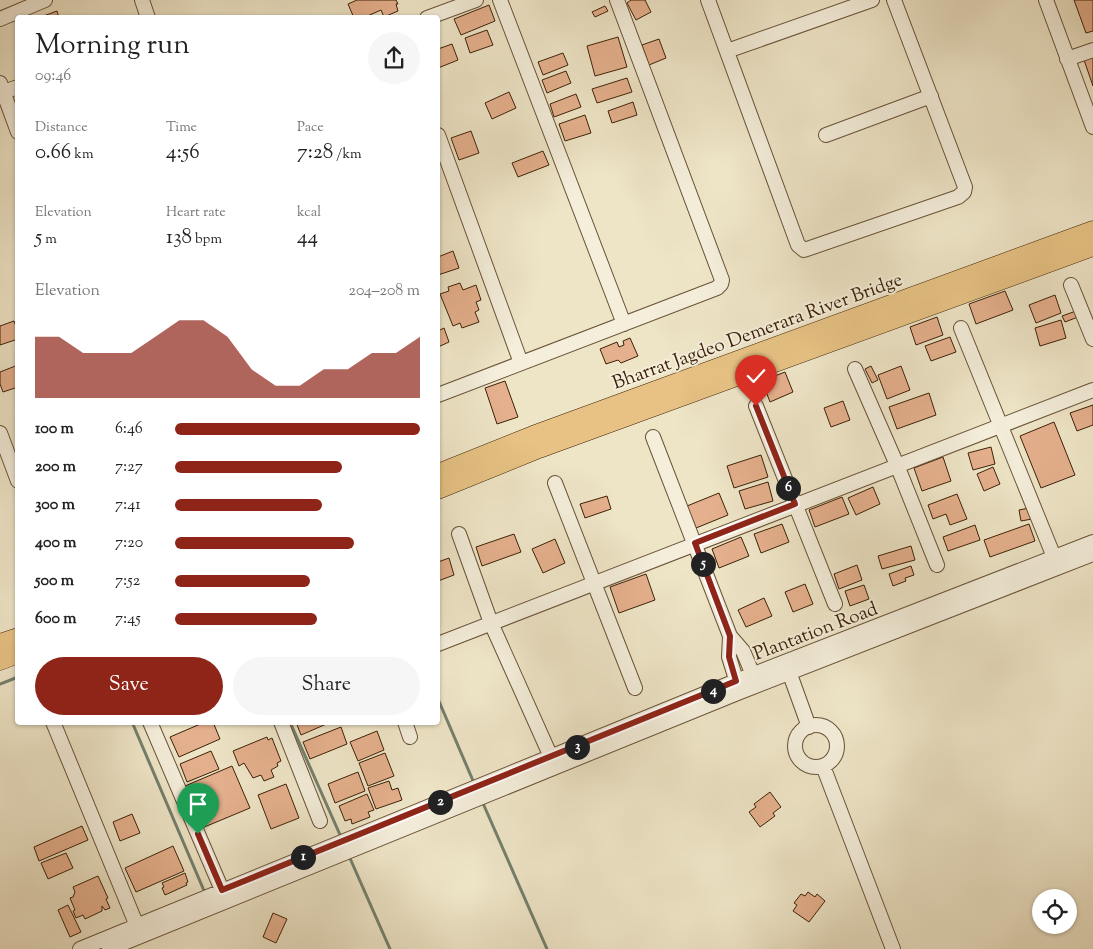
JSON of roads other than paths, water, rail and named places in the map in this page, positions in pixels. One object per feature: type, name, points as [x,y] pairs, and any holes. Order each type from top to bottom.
[{"type":"main road","name":"Bharrat Jagdeo Demerara River Bridge","points":[[440,472],[533,434],[1093,230]]},
{"type":"main road","name":"Bharrat Jagdeo Demerara River Bridge","points":[[440,489],[539,450],[1093,247]]},
{"type":"main road","points":[[0,643],[15,638]]},
{"type":"main road","points":[[0,661],[15,655]]},
{"type":"street","points":[[0,19],[20,5],[45,0]]},
{"type":"street","points":[[142,0],[147,15]]},
{"type":"street","points":[[436,15],[476,0]]},
{"type":"street","points":[[500,0],[624,324]]},
{"type":"street","points":[[440,394],[717,288],[721,284],[722,280],[617,0]]},
{"type":"street","points":[[708,0],[798,245],[804,250],[958,197],[964,192],[965,186],[894,0]]},
{"type":"street","points":[[726,51],[872,0]]},
{"type":"street","points":[[1046,0],[1093,127]]},
{"type":"street","points":[[1067,59],[1093,50]]},
{"type":"street","points":[[15,87],[2,87],[15,124]]},
{"type":"street","points":[[826,135],[931,96]]},
{"type":"street","points":[[440,140],[521,363]]},
{"type":"street","points":[[1071,285],[1093,339]]},
{"type":"street","points":[[961,328],[1054,557]]},
{"type":"street","points":[[855,369],[897,465],[937,565]]},
{"type":"street","points":[[440,643],[1093,390]]},
{"type":"street","points":[[756,406],[835,604]]},
{"type":"street","points":[[0,433],[15,473]]},
{"type":"street","points":[[653,437],[730,636],[743,651],[755,680]]},
{"type":"street","points":[[554,483],[635,688]]},
{"type":"street","points":[[459,534],[491,623],[551,757]]},
{"type":"street","name":"Plantation Road","points":[[788,668],[1093,542]]},
{"type":"street","name":"Plantation Road","points":[[109,949],[224,895],[551,757],[1093,554]]},
{"type":"street","points":[[730,636],[729,657],[738,686]]},
{"type":"street","points":[[788,668],[809,727]]},
{"type":"street","name":"Plantation Road","points":[[80,949],[137,926],[224,895],[738,686]]},
{"type":"street","points":[[54,725],[137,926]]},
{"type":"street","points":[[151,725],[224,895]]},
{"type":"street","points":[[282,725],[320,820]]},
{"type":"street","points":[[406,725],[410,737]]},
{"type":"street","points":[[814,725],[825,727],[836,739],[835,755],[824,766],[818,768],[807,766],[796,754],[795,743],[797,738],[804,729],[814,725]]},
{"type":"street","points":[[824,766],[893,949]]},
{"type":"waterway","points":[[0,684],[15,678]]},
{"type":"waterway","points":[[440,704],[474,783]]},
{"type":"waterway","points":[[133,725],[205,893]]},
{"type":"waterway","points":[[291,725],[341,837]]},
{"type":"waterway","points":[[482,801],[547,949]]},
{"type":"waterway","points":[[349,856],[390,949]]}]
